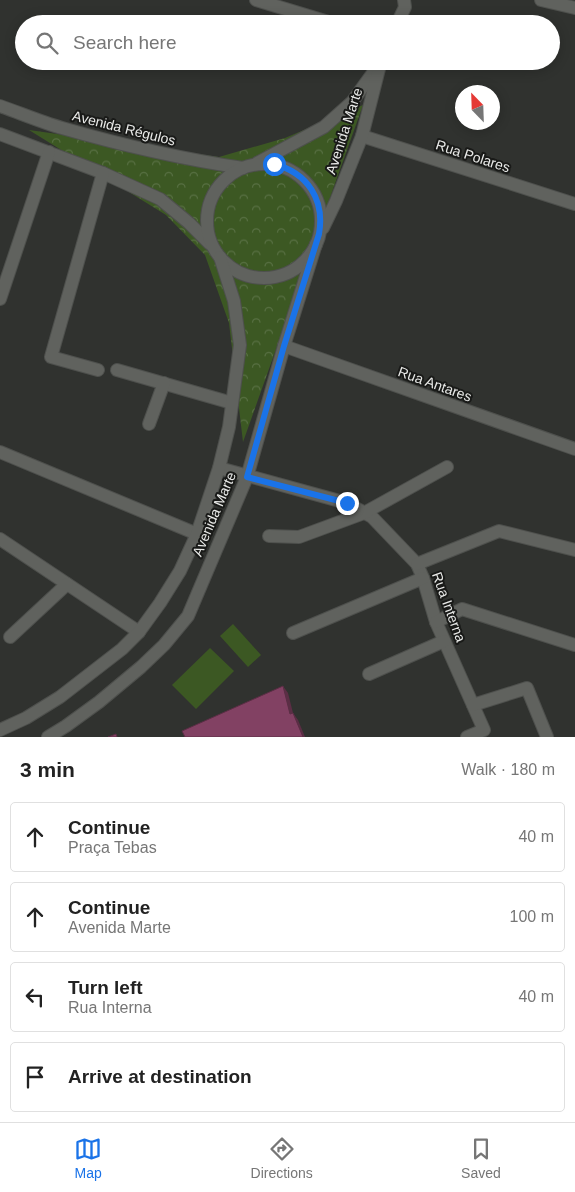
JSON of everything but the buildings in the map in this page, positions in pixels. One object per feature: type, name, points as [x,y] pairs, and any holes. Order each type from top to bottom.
[{"type":"street","points":[[256,0],[305,15]]},
{"type":"street","points":[[401,15],[404,7],[404,0]]},
{"type":"street","points":[[541,0],[575,8]]},
{"type":"street","points":[[216,252],[208,234],[206,220],[208,207],[220,183],[231,174],[324,127],[352,102],[375,70]]},
{"type":"street","name":"Avenida Marte","points":[[48,737],[99,702],[141,667],[164,645],[188,616],[247,477],[284,346],[318,239],[362,136],[379,70]]},
{"type":"street","name":"Avenida Régulos","points":[[0,106],[60,128],[122,144],[201,162],[249,166]]},
{"type":"street","points":[[0,134],[103,173],[160,199],[189,223],[230,267],[243,274],[257,278],[285,274],[298,266],[308,256],[318,239],[321,226],[316,198],[306,182],[292,171],[274,164],[249,166]]},
{"type":"street","name":"Rua Polares","points":[[362,136],[575,204]]},
{"type":"street","points":[[0,300],[50,152]]},
{"type":"street","points":[[98,370],[51,357],[103,173]]},
{"type":"street","name":"Avenida Marte","points":[[0,730],[26,718],[60,697],[122,649],[138,632],[160,603],[180,571],[197,534],[219,468],[229,427],[240,346],[234,301],[216,252]]},
{"type":"street","name":"Rua Antares","points":[[284,346],[575,449]]},
{"type":"street","points":[[117,370],[232,403]]},
{"type":"street","points":[[149,424],[164,384]]},
{"type":"street","points":[[0,452],[197,534]]},
{"type":"street","points":[[269,536],[299,537],[364,512],[448,467]]},
{"type":"street","name":"Rua Interna","points":[[219,468],[347,503],[372,517],[416,564],[423,578],[436,622],[484,730],[467,737]]},
{"type":"street","points":[[416,564],[499,530],[575,550]]},
{"type":"street","points":[[0,539],[138,632]]},
{"type":"street","points":[[293,633],[423,578]]},
{"type":"street","points":[[10,636],[67,584]]},
{"type":"street","points":[[436,622],[462,610],[575,644]]},
{"type":"street","points":[[370,674],[444,641]]},
{"type":"street","points":[[473,705],[527,688],[547,737]]},
{"type":"green space","points":[[363,105],[243,442],[229,323],[205,255],[166,215],[29,130],[219,157],[285,138]]},
{"type":"green space","points":[[233,624],[261,655],[248,667],[220,636]]},
{"type":"green space","points":[[210,648],[234,671],[196,709],[172,685]]},
{"type":"route","points":[[274,164],[292,171],[306,182],[316,198],[321,216],[321,226],[284,346],[247,477],[347,503]]}]
